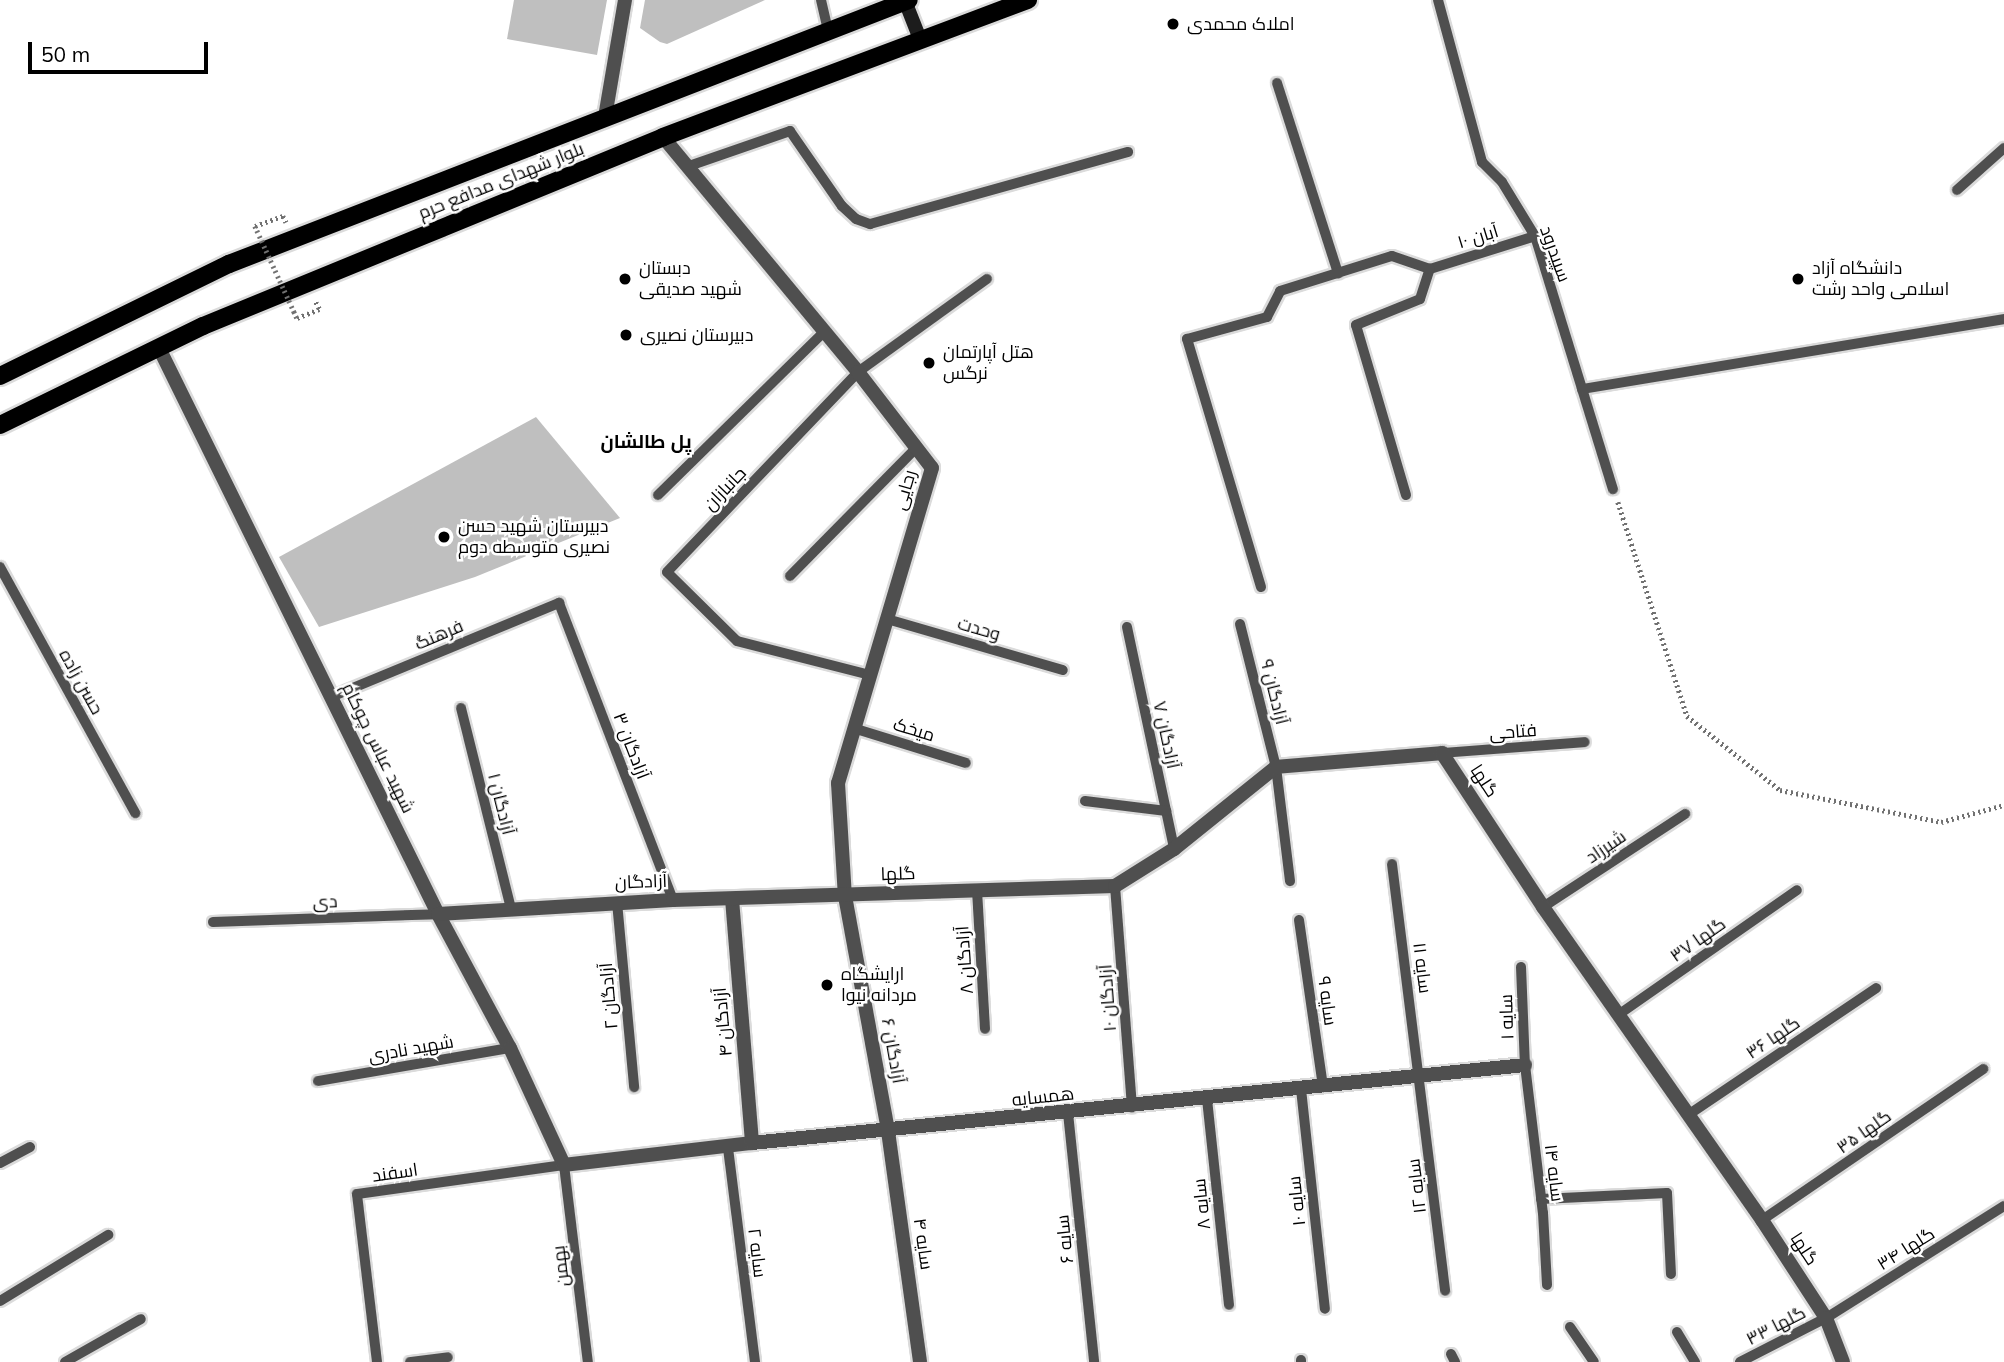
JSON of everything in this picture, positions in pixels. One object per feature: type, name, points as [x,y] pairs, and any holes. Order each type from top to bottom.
[{"type":"main road","name":"بلوار شهدای مدافع حرم","points":[[0,425],[203,326],[663,137],[1028,0]]},
{"type":"main road","name":"بلوار شهدای مدافع حرم","points":[[0,376],[229,264],[907,1]]},
{"type":"main road","points":[[907,1],[920,39]]},
{"type":"street","points":[[605,117],[625,0]]},
{"type":"street","name":"رجایی","points":[[663,137],[825,331],[932,468],[838,783],[845,896]]},
{"type":"street","name":"شهید عباس چوکام","points":[[159,348],[438,914],[510,1048],[564,1166]]},
{"type":"street","points":[[1115,886],[1174,849],[1276,767],[1442,753]]},
{"type":"street","name":"گلها","points":[[1442,753],[1544,908],[1762,1220],[1826,1318],[1843,1362]]},
{"type":"street","name":"گلها","points":[[845,896],[1115,886]]},
{"type":"street","name":"آزادگان","points":[[438,914],[617,902],[845,896]]},
{"type":"street","name":"آزادگان ۶","points":[[845,896],[888,1131]]},
{"type":"street","name":"آزادگان ۴","points":[[732,899],[752,1143]]},
{"type":"street","name":"همسایه","points":[[564,1166],[752,1143],[1132,1107],[1525,1065]]},
{"type":"street","name":"سایه ۴","points":[[888,1131],[920,1362]]},
{"type":"lane","points":[[821,0],[828,31]]},
{"type":"lane","name":"سپیدرود","points":[[1438,0],[1482,162],[1502,183],[1535,236],[1614,489]]},
{"type":"lane","points":[[1277,83],[1338,273]]},
{"type":"lane","points":[[689,166],[790,131],[842,206],[856,219],[870,224],[1128,152]]},
{"type":"lane","points":[[1957,190],[2004,148]]},
{"type":"lane","name":"آبان ۱۰","points":[[1430,269],[1535,236]]},
{"type":"lane","points":[[1261,587],[1187,340],[1267,317],[1280,291],[1392,256],[1430,269],[1420,299],[1356,325],[1406,495]]},
{"type":"lane","name":"جانبازان","points":[[870,675],[737,641],[667,572],[858,372],[987,279]]},
{"type":"lane","points":[[1582,388],[2004,319]]},
{"type":"lane","points":[[658,495],[825,331]]},
{"type":"lane","points":[[790,576],[917,447]]},
{"type":"lane","name":"حسن زاده","points":[[0,567],[135,813]]},
{"type":"lane","name":"فرهنگ","points":[[331,697],[559,603]]},
{"type":"lane","name":"آزادگان ۳","points":[[559,603],[673,900]]},
{"type":"lane","name":"وحدت","points":[[887,619],[1063,670]]},
{"type":"lane","name":"آزادگان ۹","points":[[1240,624],[1276,767],[1290,881]]},
{"type":"lane","name":"آزادگان ۷","points":[[1127,627],[1174,849]]},
{"type":"lane","name":"آزادگان ۱","points":[[461,708],[512,908]]},
{"type":"lane","name":"میخک","points":[[853,728],[966,763]]},
{"type":"lane","name":"فتاحی","points":[[1442,753],[1586,742]]},
{"type":"lane","points":[[1085,801],[1166,811]]},
{"type":"lane","name":"شیرزاد","points":[[1544,908],[1685,814]]},
{"type":"lane","name":"سایه ۱۱","points":[[1392,864],[1420,1077]]},
{"type":"lane","name":"آزادگان ۱۰","points":[[1115,886],[1132,1107]]},
{"type":"lane","name":"آزادگان ۸","points":[[977,890],[985,1029]]},
{"type":"lane","name":"گلها ۳۷","points":[[1618,1015],[1797,890]]},
{"type":"lane","name":"آزادگان ۲","points":[[617,902],[634,1087]]},
{"type":"lane","name":"دی","points":[[213,922],[438,914]]},
{"type":"lane","name":"سایه ۹","points":[[1299,920],[1323,1087]]},
{"type":"lane","name":"سایه ۱","points":[[1521,967],[1525,1065]]},
{"type":"lane","name":"گلها ۳۶","points":[[1688,1115],[1876,988]]},
{"type":"lane","name":"شهید نادری","points":[[318,1081],[510,1048]]},
{"type":"lane","name":"سایه ۱۴","points":[[1525,1065],[1541,1199],[1547,1285]]},
{"type":"lane","name":"گلها ۳۵","points":[[1762,1220],[1983,1069]]},
{"type":"lane","name":"سایه ۱۲","points":[[1420,1077],[1445,1291]]},
{"type":"lane","name":"سایه ۱۰","points":[[1301,1089],[1325,1309]]},
{"type":"lane","name":"سایه ۸","points":[[1207,1099],[1229,1305]]},
{"type":"lane","name":"سایه ۶","points":[[1068,1113],[1094,1362]]},
{"type":"lane","points":[[0,1163],[30,1147]]},
{"type":"lane","name":"سایه ۲","points":[[728,1147],[755,1362]]},
{"type":"lane","name":"اسفند","points":[[377,1362],[357,1194],[564,1166]]},
{"type":"lane","name":"بهمن","points":[[564,1166],[588,1362]]},
{"type":"lane","points":[[1541,1199],[1667,1193],[1671,1274]]},
{"type":"lane","name":"گلها ۳۴","points":[[1826,1318],[2004,1206]]},
{"type":"lane","points":[[0,1301],[108,1235]]},
{"type":"lane","name":"گلها ۳۳","points":[[1740,1362],[1826,1318]]},
{"type":"lane","points":[[65,1362],[141,1319]]},
{"type":"lane","points":[[1570,1326],[1594,1362]]},
{"type":"lane","points":[[1677,1332],[1695,1362]]},
{"type":"lane","points":[[410,1362],[448,1357]]},
{"type":"path","points":[[283,216],[255,226],[297,318],[319,309]]},
{"type":"path","points":[[1614,489],[1687,716],[1780,790],[1941,822],[2004,805]]},
{"type":"building","points":[[514,0],[607,0],[597,55],[507,39]]},
{"type":"building","points":[[645,0],[765,0],[667,44],[640,28]]},
{"type":"building","name":"دبیرستان شهید حسن نصیری متوسطه دوم","points":[[536,417],[620,518],[475,577],[319,627],[279,557]]},
{"type":"place","name":"املاک محمدی","points":[[1173,24]]},
{"type":"place","name":"دبستان شهید صدیقی","points":[[625,279]]},
{"type":"place","name":"دانشگاه آزاد اسلامی واحد رشت","points":[[1798,279]]},
{"type":"place","name":"دبیرستان نصیری","points":[[626,335]]},
{"type":"place","name":"هتل آپارتمان نرگس","points":[[929,363]]},
{"type":"place","name":"دبیرستان شهید حسن نصیری متوسطه دوم","points":[[444,537]]},
{"type":"place","name":"ارایشگاه مردانه نیوا","points":[[827,985]]},
{"type":"district","name":"پل طالشان","points":[[646,442]]}]
